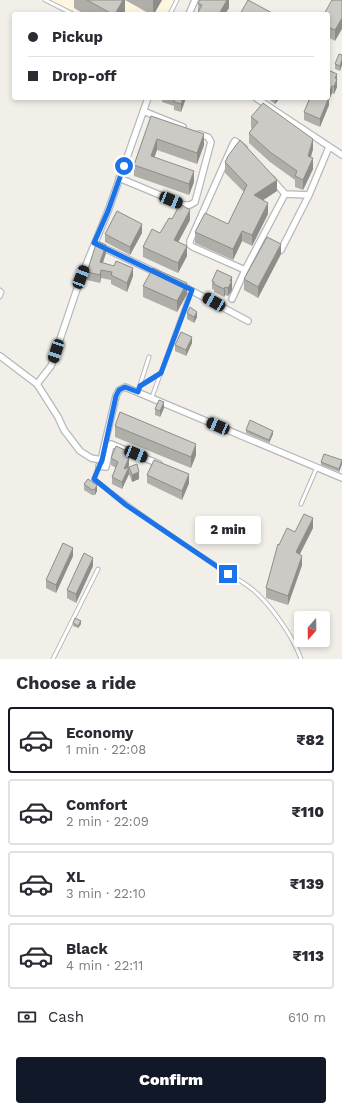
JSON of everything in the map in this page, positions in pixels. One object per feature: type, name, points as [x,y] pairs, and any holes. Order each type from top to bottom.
[{"type":"street","points":[[190,12],[195,0]]},
{"type":"street","points":[[37,384],[51,366],[81,277],[108,211],[147,100]]},
{"type":"street","points":[[259,100],[342,155]]},
{"type":"street","points":[[143,111],[187,129]]},
{"type":"street","points":[[120,178],[184,205],[193,204],[195,202],[211,142],[208,137],[194,132]]},
{"type":"street","points":[[245,270],[193,248],[190,246],[190,241],[235,141],[249,154]]},
{"type":"street","points":[[281,250],[309,195],[329,147]]},
{"type":"street","points":[[270,177],[286,194],[309,195]]},
{"type":"street","points":[[232,299],[245,270],[286,194]]},
{"type":"street","points":[[94,243],[164,276]]},
{"type":"street","points":[[178,283],[248,322]]},
{"type":"street","points":[[0,356],[37,384],[58,417],[64,430],[80,451],[106,467],[111,444],[166,467]]},
{"type":"street","points":[[100,463],[116,396],[119,390],[125,387],[139,389],[152,397],[342,478]]},
{"type":"lane","points":[[45,0],[69,12]]},
{"type":"lane","points":[[171,12],[177,0]]},
{"type":"lane","points":[[0,290],[2,292],[0,297]]},
{"type":"lane","points":[[152,397],[192,290]]},
{"type":"lane","points":[[139,389],[150,357]]},
{"type":"lane","points":[[139,389],[161,373]]},
{"type":"lane","points":[[100,463],[94,479],[121,500],[208,561],[249,587],[271,610],[289,634],[301,659]]},
{"type":"lane","points":[[300,504],[317,467]]},
{"type":"lane","points":[[53,659],[98,569]]},
{"type":"shaded area","points":[[46,0],[177,0],[171,12],[69,12]]},
{"type":"building","points":[[87,0],[123,0],[116,12],[108,12]]},
{"type":"building","points":[[200,0],[227,0],[220,12],[198,12],[202,5],[198,3]]},
{"type":"building","points":[[248,0],[270,12],[241,12]]},
{"type":"building","points":[[332,0],[342,0],[342,18],[335,30],[330,28],[330,12],[325,12]]},
{"type":"building","points":[[339,54],[342,55],[340,66],[335,64]]},
{"type":"building","points":[[330,71],[337,74],[334,87],[332,86],[330,90]]},
{"type":"building","points":[[174,100],[182,100],[181,104],[174,102]]},
{"type":"building","points":[[309,100],[328,100],[320,119],[304,112]]},
{"type":"building","points":[[263,103],[313,139],[308,156],[313,158],[303,180],[295,176],[297,171],[270,152],[249,133],[258,122],[251,117]]},
{"type":"building","points":[[151,116],[204,134],[197,153],[157,139],[151,156],[194,171],[189,184],[134,165]]},
{"type":"building","points":[[240,140],[277,180],[254,195],[268,203],[252,235],[242,231],[233,249],[195,232],[205,213],[228,224],[247,185],[225,162]]},
{"type":"building","points":[[180,204],[190,210],[174,240],[187,246],[178,263],[143,247],[152,229],[160,233],[169,218],[172,219]]},
{"type":"building","points":[[117,211],[142,224],[130,247],[105,234]]},
{"type":"building","points":[[267,237],[281,244],[258,287],[244,279]]},
{"type":"building","points":[[97,241],[106,245],[100,262],[114,266],[116,261],[133,268],[127,283],[111,275],[112,272],[101,270],[100,275],[87,272]]},
{"type":"building","points":[[153,268],[187,283],[177,301],[143,286]]},
{"type":"building","points":[[217,270],[232,277],[230,281],[232,281],[228,288],[225,287],[224,289],[214,284],[212,281]]},
{"type":"building","points":[[190,307],[197,312],[194,317],[187,313]]},
{"type":"building","points":[[181,332],[192,337],[186,350],[175,345]]},
{"type":"building","points":[[159,400],[164,402],[160,411],[155,409]]},
{"type":"building","points":[[120,412],[196,444],[191,457],[115,426]]},
{"type":"building","points":[[250,420],[273,431],[269,440],[246,430]]},
{"type":"building","points":[[116,446],[127,451],[126,453],[129,455],[124,469],[129,467],[122,482],[112,477],[118,462],[111,458]]},
{"type":"building","points":[[324,454],[342,460],[339,469],[321,462]]},
{"type":"building","points":[[154,460],[189,474],[182,491],[147,475]]},
{"type":"building","points":[[137,464],[139,472],[132,475],[129,467]]},
{"type":"building","points":[[88,479],[97,485],[95,489],[92,490],[84,484]]},
{"type":"building","points":[[304,514],[313,518],[296,552],[302,556],[288,596],[266,588],[278,544],[279,545],[287,528],[295,532]]},
{"type":"building","points":[[63,543],[73,548],[56,585],[46,580]]},
{"type":"building","points":[[84,553],[93,558],[76,594],[67,590]]},
{"type":"building","points":[[75,618],[81,621],[78,626],[73,623]]},
{"type":"route","points":[[124,166],[108,211],[94,243],[192,290],[161,373],[140,386],[138,392],[125,387],[119,390],[116,396],[103,448],[102,460],[94,479],[126,505],[228,574]]}]
